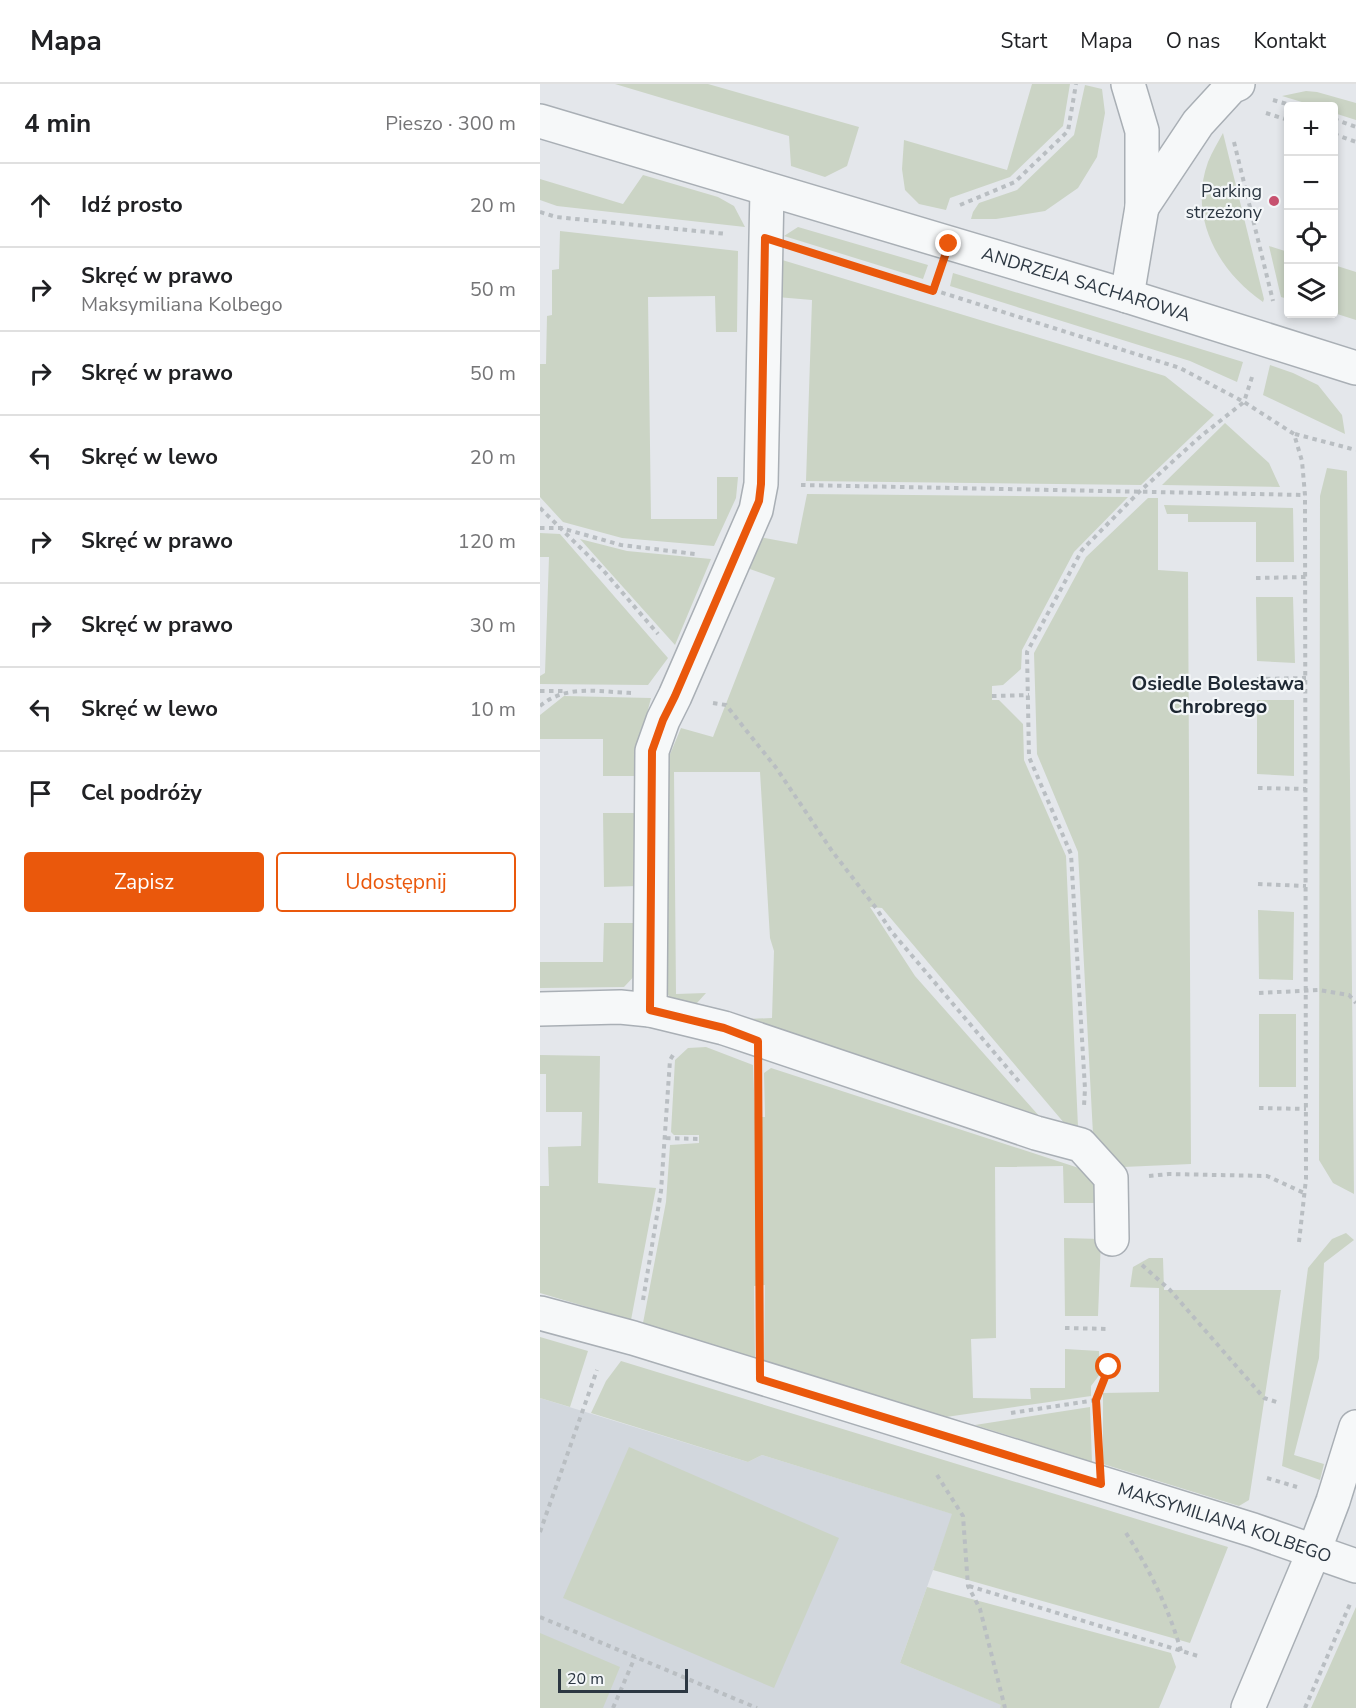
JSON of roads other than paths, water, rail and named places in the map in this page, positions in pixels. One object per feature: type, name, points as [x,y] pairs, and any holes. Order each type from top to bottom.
[{"type":"street","points":[[1127,296],[1142,207],[1142,131],[1128,84]]},
{"type":"street","points":[[1142,207],[1198,123],[1231,87],[1238,84]]},
{"type":"street","name":"ANDRZEJA SACHAROWA","points":[[540,121],[1127,296],[1356,369]]},
{"type":"street","points":[[650,1010],[652,751],[663,720],[756,510],[761,484],[767,190]]},
{"type":"street","points":[[540,1009],[620,1007],[650,1010],[724,1028],[1036,1133],[1081,1145],[1111,1178],[1112,1239]]},
{"type":"street","name":"MAKSYMILIANA KOLBEGO","points":[[540,1313],[609,1332],[1314,1551],[1355,1580]]},
{"type":"street","points":[[1248,1708],[1314,1551],[1333,1501],[1356,1426]]},
{"type":"place","name":"Parking strzeżony","points":[[1274,201]]},
{"type":"district","name":"Osiedle Bolesława Chrobrego","points":[[1218,694]]}]
